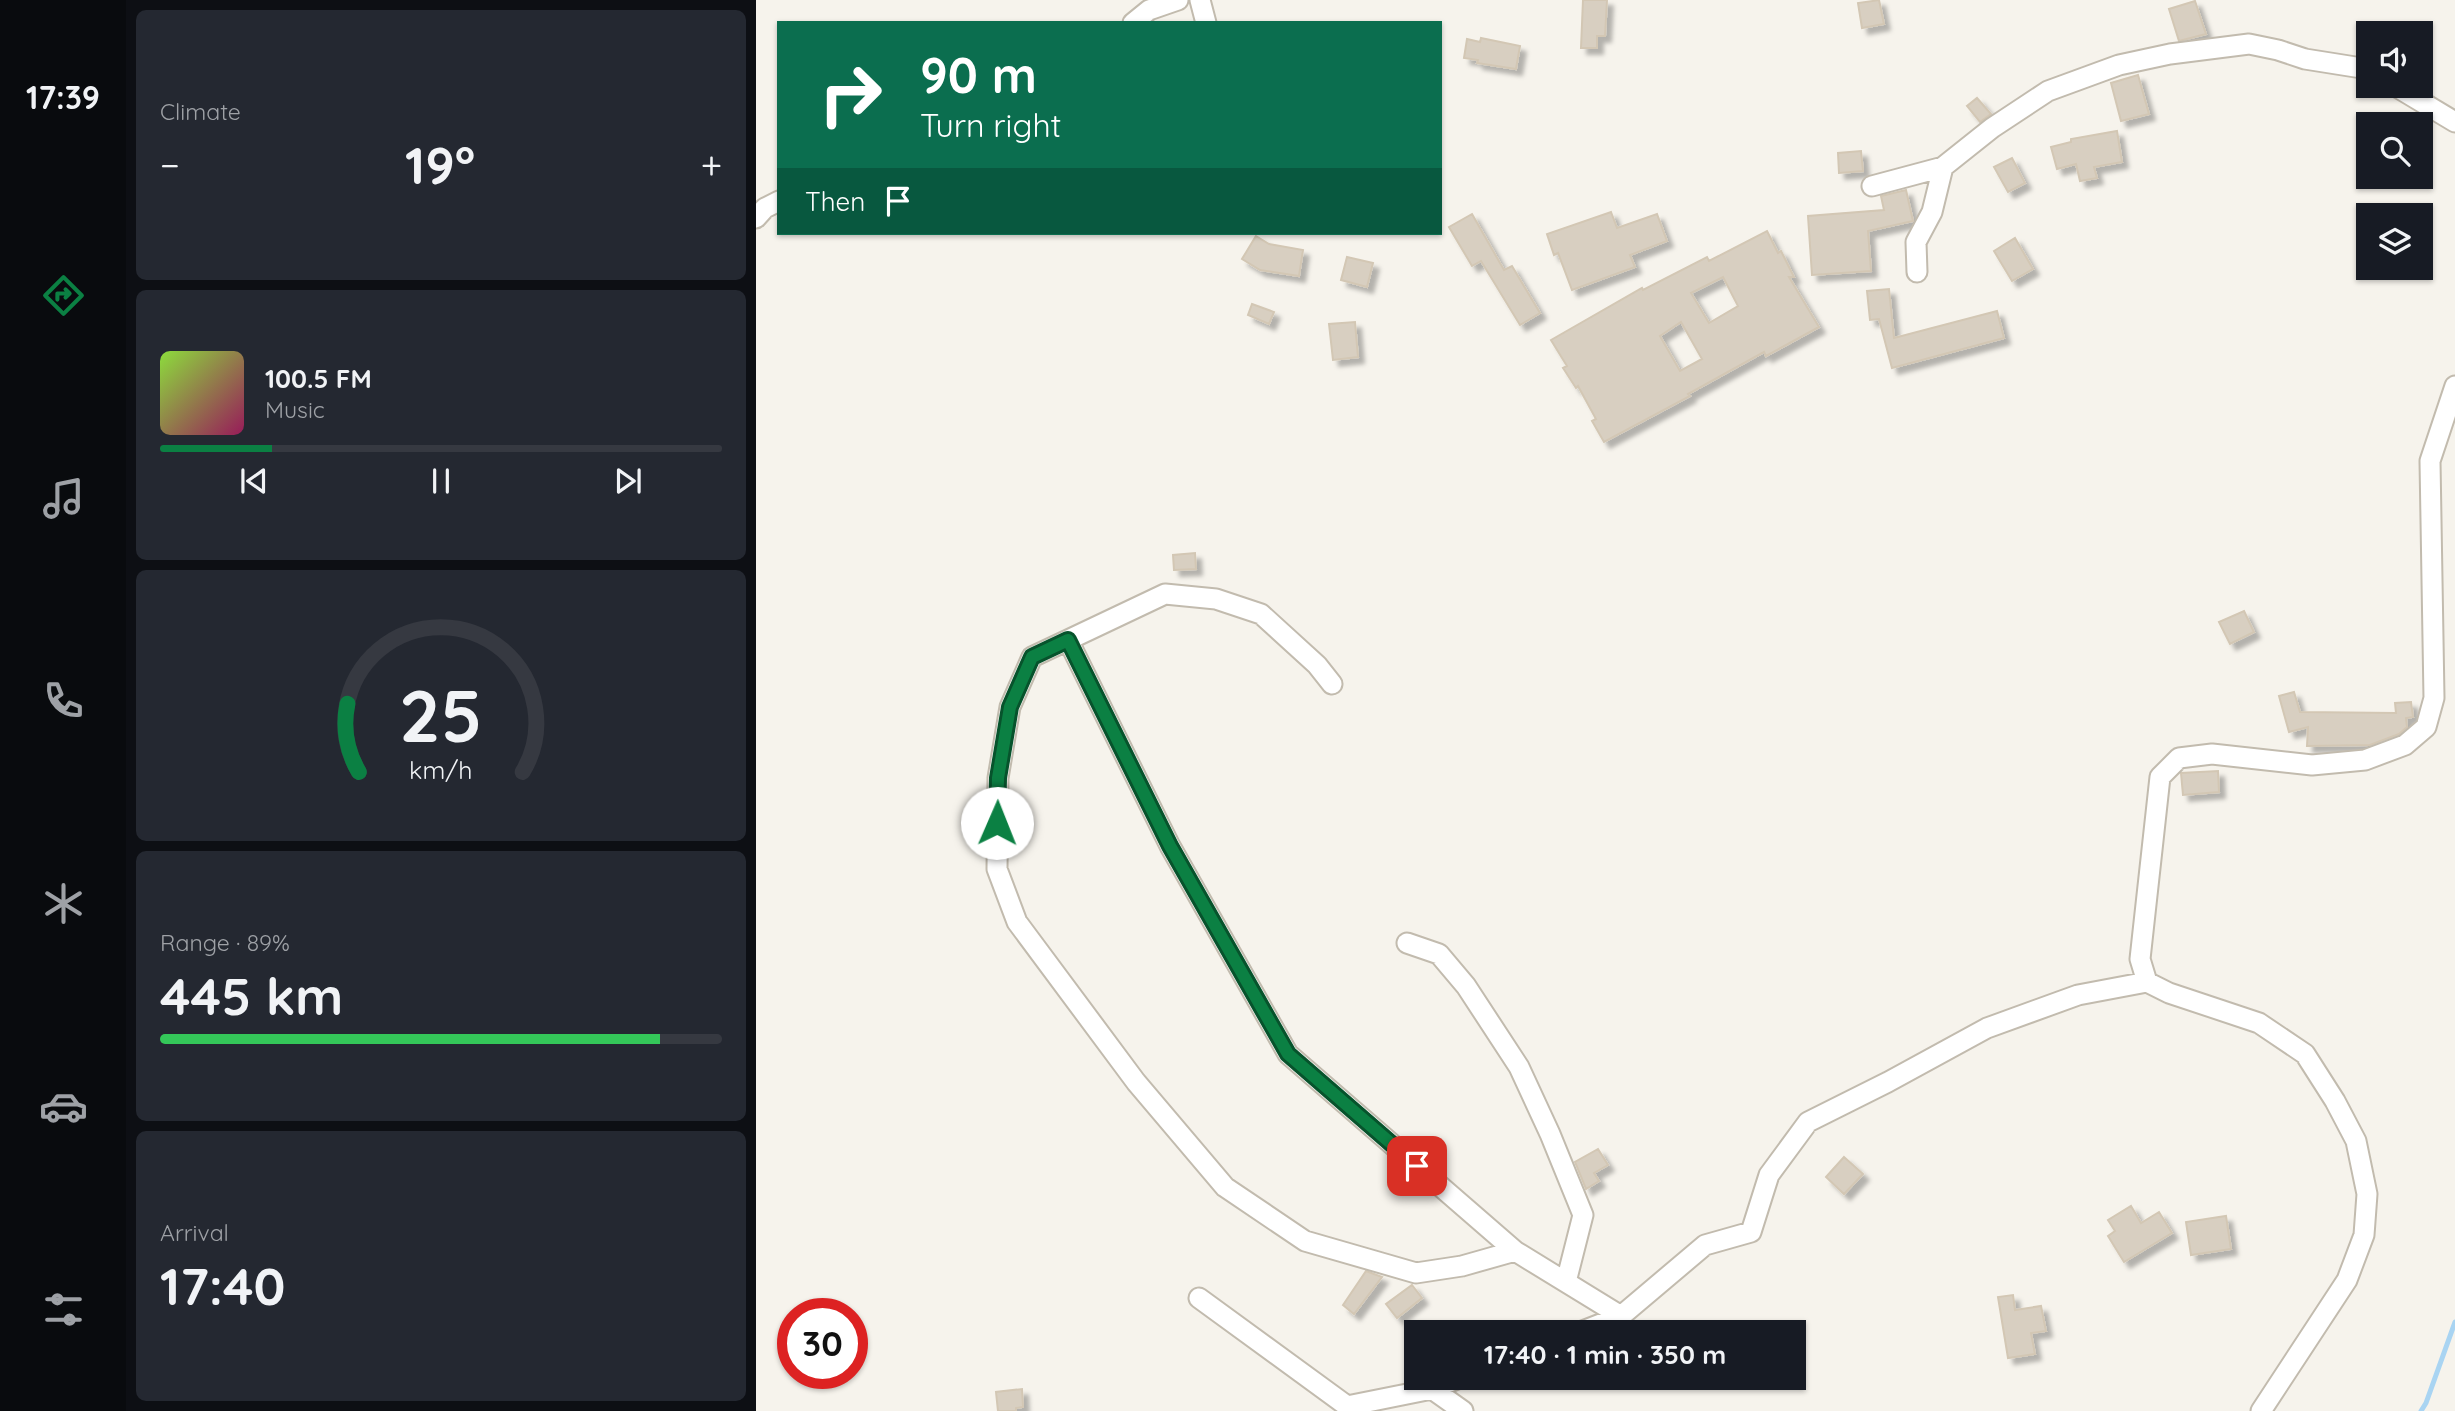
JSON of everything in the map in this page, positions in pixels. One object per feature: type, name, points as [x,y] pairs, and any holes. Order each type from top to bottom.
[{"type":"street","points":[[1135,21],[1149,10],[1178,0]]},
{"type":"street","points":[[1200,0],[1205,21]]},
{"type":"street","points":[[1872,186],[1943,167],[1992,128],[2048,91],[2119,65],[2170,54],[2249,44],[2278,50],[2305,60],[2356,67]]},
{"type":"street","points":[[2415,98],[2455,122]]},
{"type":"street","points":[[1917,272],[1916,242],[1933,212],[1943,167]]},
{"type":"street","points":[[756,218],[765,208],[777,202]]},
{"type":"street","points":[[2147,982],[2140,959],[2160,777],[2179,758],[2212,754],[2312,765],[2365,760],[2405,745],[2426,727],[2434,698],[2430,461],[2455,386]]},
{"type":"street","points":[[1332,684],[1317,665],[1262,614],[1216,599],[1165,594],[1032,657],[1010,707],[998,778],[997,869],[1017,922],[1136,1082],[1225,1187],[1305,1241],[1416,1273],[1462,1266],[1515,1251]]},
{"type":"street","points":[[1068,640],[1170,846],[1288,1054],[1515,1251],[1621,1316]]},
{"type":"street","points":[[1406,943],[1439,954],[1466,986],[1518,1067],[1550,1134],[1583,1215],[1566,1282]]},
{"type":"street","points":[[1611,1320],[1621,1316],[1705,1245],[1751,1232],[1769,1175],[1808,1122],[1986,1028],[2078,995],[2147,982],[2169,993],[2259,1023],[2305,1054],[2335,1101],[2356,1141],[2367,1194],[2364,1234],[2347,1280],[2260,1411]]},
{"type":"street","points":[[1199,1298],[1347,1406],[1427,1390]]},
{"type":"street","points":[[1433,1390],[1463,1411]]},
{"type":"building","points":[[1583,0],[1607,0],[1605,36],[1597,36],[1597,48],[1581,48]]},
{"type":"building","points":[[1879,0],[1884,24],[1862,28],[1858,3]]},
{"type":"building","points":[[2195,1],[2206,34],[2179,41],[2169,9]]},
{"type":"building","points":[[1481,38],[1520,46],[1516,69],[1477,63],[1478,60],[1464,58],[1467,39],[1480,42]]},
{"type":"building","points":[[2138,75],[2149,114],[2121,121],[2111,83]]},
{"type":"building","points":[[1977,98],[1991,114],[1980,122],[1967,106]]},
{"type":"building","points":[[2117,131],[2122,162],[2094,167],[2097,178],[2080,181],[2076,164],[2057,169],[2051,147],[2071,142],[2071,139]]},
{"type":"building","points":[[1861,151],[1863,171],[1839,173],[1838,153]]},
{"type":"building","points":[[2012,158],[2025,183],[2008,192],[1994,167]]},
{"type":"building","points":[[1906,190],[1913,221],[1868,231],[1871,271],[1812,275],[1808,216],[1884,210],[1881,196]]},
{"type":"building","points":[[1611,212],[1617,228],[1657,214],[1667,241],[1630,255],[1635,267],[1572,290],[1558,253],[1554,255],[1547,234]]},
{"type":"building","points":[[1472,214],[1504,270],[1512,266],[1540,313],[1520,325],[1481,261],[1472,266],[1449,227]]},
{"type":"building","points":[[1767,231],[1778,253],[1781,251],[1794,277],[1789,277],[1819,327],[1766,356],[1764,352],[1604,442],[1592,421],[1596,419],[1578,386],[1576,388],[1563,368],[1567,366],[1551,340],[1642,288],[1643,290],[1707,257],[1709,261]],"holes":[[[1723,277],[1738,306],[1709,323],[1691,293]],[[1681,322],[1702,359],[1680,371],[1660,336]]]},
{"type":"building","points":[[1256,236],[1269,244],[1303,250],[1299,276],[1260,270],[1242,259]]},
{"type":"building","points":[[2015,238],[2033,269],[2012,281],[1994,251]]},
{"type":"building","points":[[1347,257],[1373,263],[1367,287],[1341,280]]},
{"type":"building","points":[[1889,289],[1894,338],[1997,311],[2004,338],[1892,368],[1879,319],[1870,320],[1867,291]]},
{"type":"building","points":[[1252,304],[1274,312],[1269,324],[1248,315]]},
{"type":"building","points":[[1355,322],[1358,357],[1333,360],[1329,324]]},
{"type":"building","points":[[1195,553],[1196,569],[1174,570],[1173,555]]},
{"type":"building","points":[[2244,611],[2254,632],[2230,644],[2219,622]]},
{"type":"building","points":[[2294,692],[2300,712],[2396,713],[2395,703],[2411,702],[2413,717],[2406,718],[2407,727],[2399,734],[2370,745],[2307,746],[2308,727],[2289,732],[2279,696]]},
{"type":"building","points":[[2218,771],[2219,792],[2183,795],[2181,773]]},
{"type":"building","points":[[1598,1149],[1608,1165],[1594,1173],[1599,1181],[1586,1189],[1575,1162]]},
{"type":"building","points":[[1844,1157],[1863,1174],[1844,1194],[1826,1177]]},
{"type":"building","points":[[2131,1206],[2141,1223],[2159,1212],[2172,1233],[2124,1262],[2108,1236],[2115,1231],[2108,1220]]},
{"type":"building","points":[[2226,1216],[2231,1249],[2191,1255],[2186,1222]]},
{"type":"building","points":[[1366,1271],[1382,1277],[1354,1314],[1343,1305]]},
{"type":"building","points":[[1412,1285],[1422,1298],[1397,1318],[1386,1304]]},
{"type":"building","points":[[2013,1295],[2015,1310],[2041,1306],[2046,1331],[2031,1333],[2035,1354],[2008,1358],[1998,1297]]},
{"type":"building","points":[[1022,1389],[1023,1407],[1016,1408],[1016,1411],[998,1411],[996,1392]]},
{"type":"waterway","points":[[2421,1411],[2455,1322]]},
{"type":"route","points":[[997,823],[998,778],[1010,707],[1032,657],[1068,640],[1170,846],[1288,1054],[1417,1166]]}]
